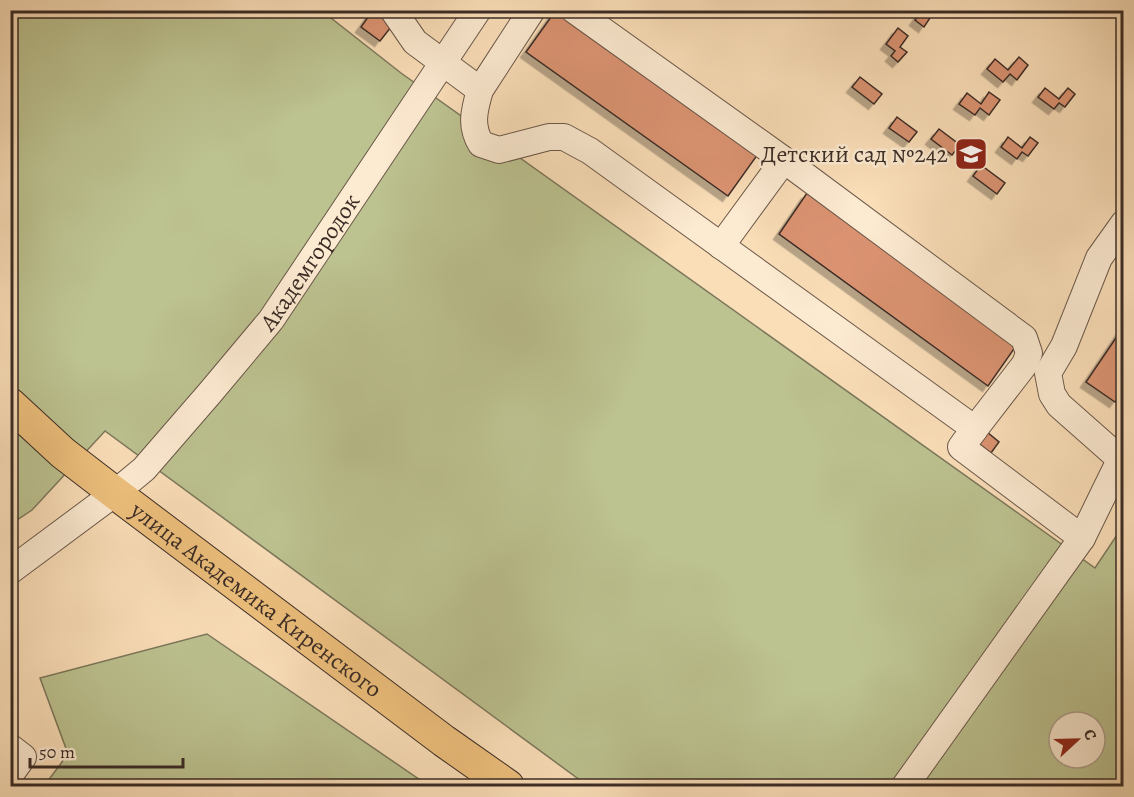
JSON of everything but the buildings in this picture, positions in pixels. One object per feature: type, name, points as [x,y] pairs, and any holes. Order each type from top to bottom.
[{"type":"main road","name":"улица Академика Киренского","points":[[10,404],[63,453],[115,493],[444,741],[508,786]]},
{"type":"street","points":[[393,10],[415,42],[480,90]]},
{"type":"street","name":"Академгородок","points":[[10,571],[144,469],[271,320],[478,10]]},
{"type":"street","points":[[532,10],[480,90],[474,114],[474,132],[481,144],[499,150],[549,137],[564,137],[574,141],[975,429]]},
{"type":"street","points":[[574,10],[784,160],[1024,338],[1029,353],[1025,364],[961,447],[1082,538]]},
{"type":"street","points":[[721,246],[784,160]]},
{"type":"street","points":[[905,786],[1082,538],[1121,455],[1059,405],[1052,394],[1048,373],[1064,346],[1099,258],[1124,223]]},
{"type":"street","points":[[10,747],[23,757],[10,775]]},
{"type":"green space","points":[[11,11],[322,11],[401,73],[1095,568],[1123,526],[1123,786],[588,786],[105,431],[32,510],[11,524]]},
{"type":"green space","points":[[207,634],[429,786],[44,786],[68,754],[40,678]]},
{"type":"place","name":"Детский сад №242","points":[[971,154]]}]
